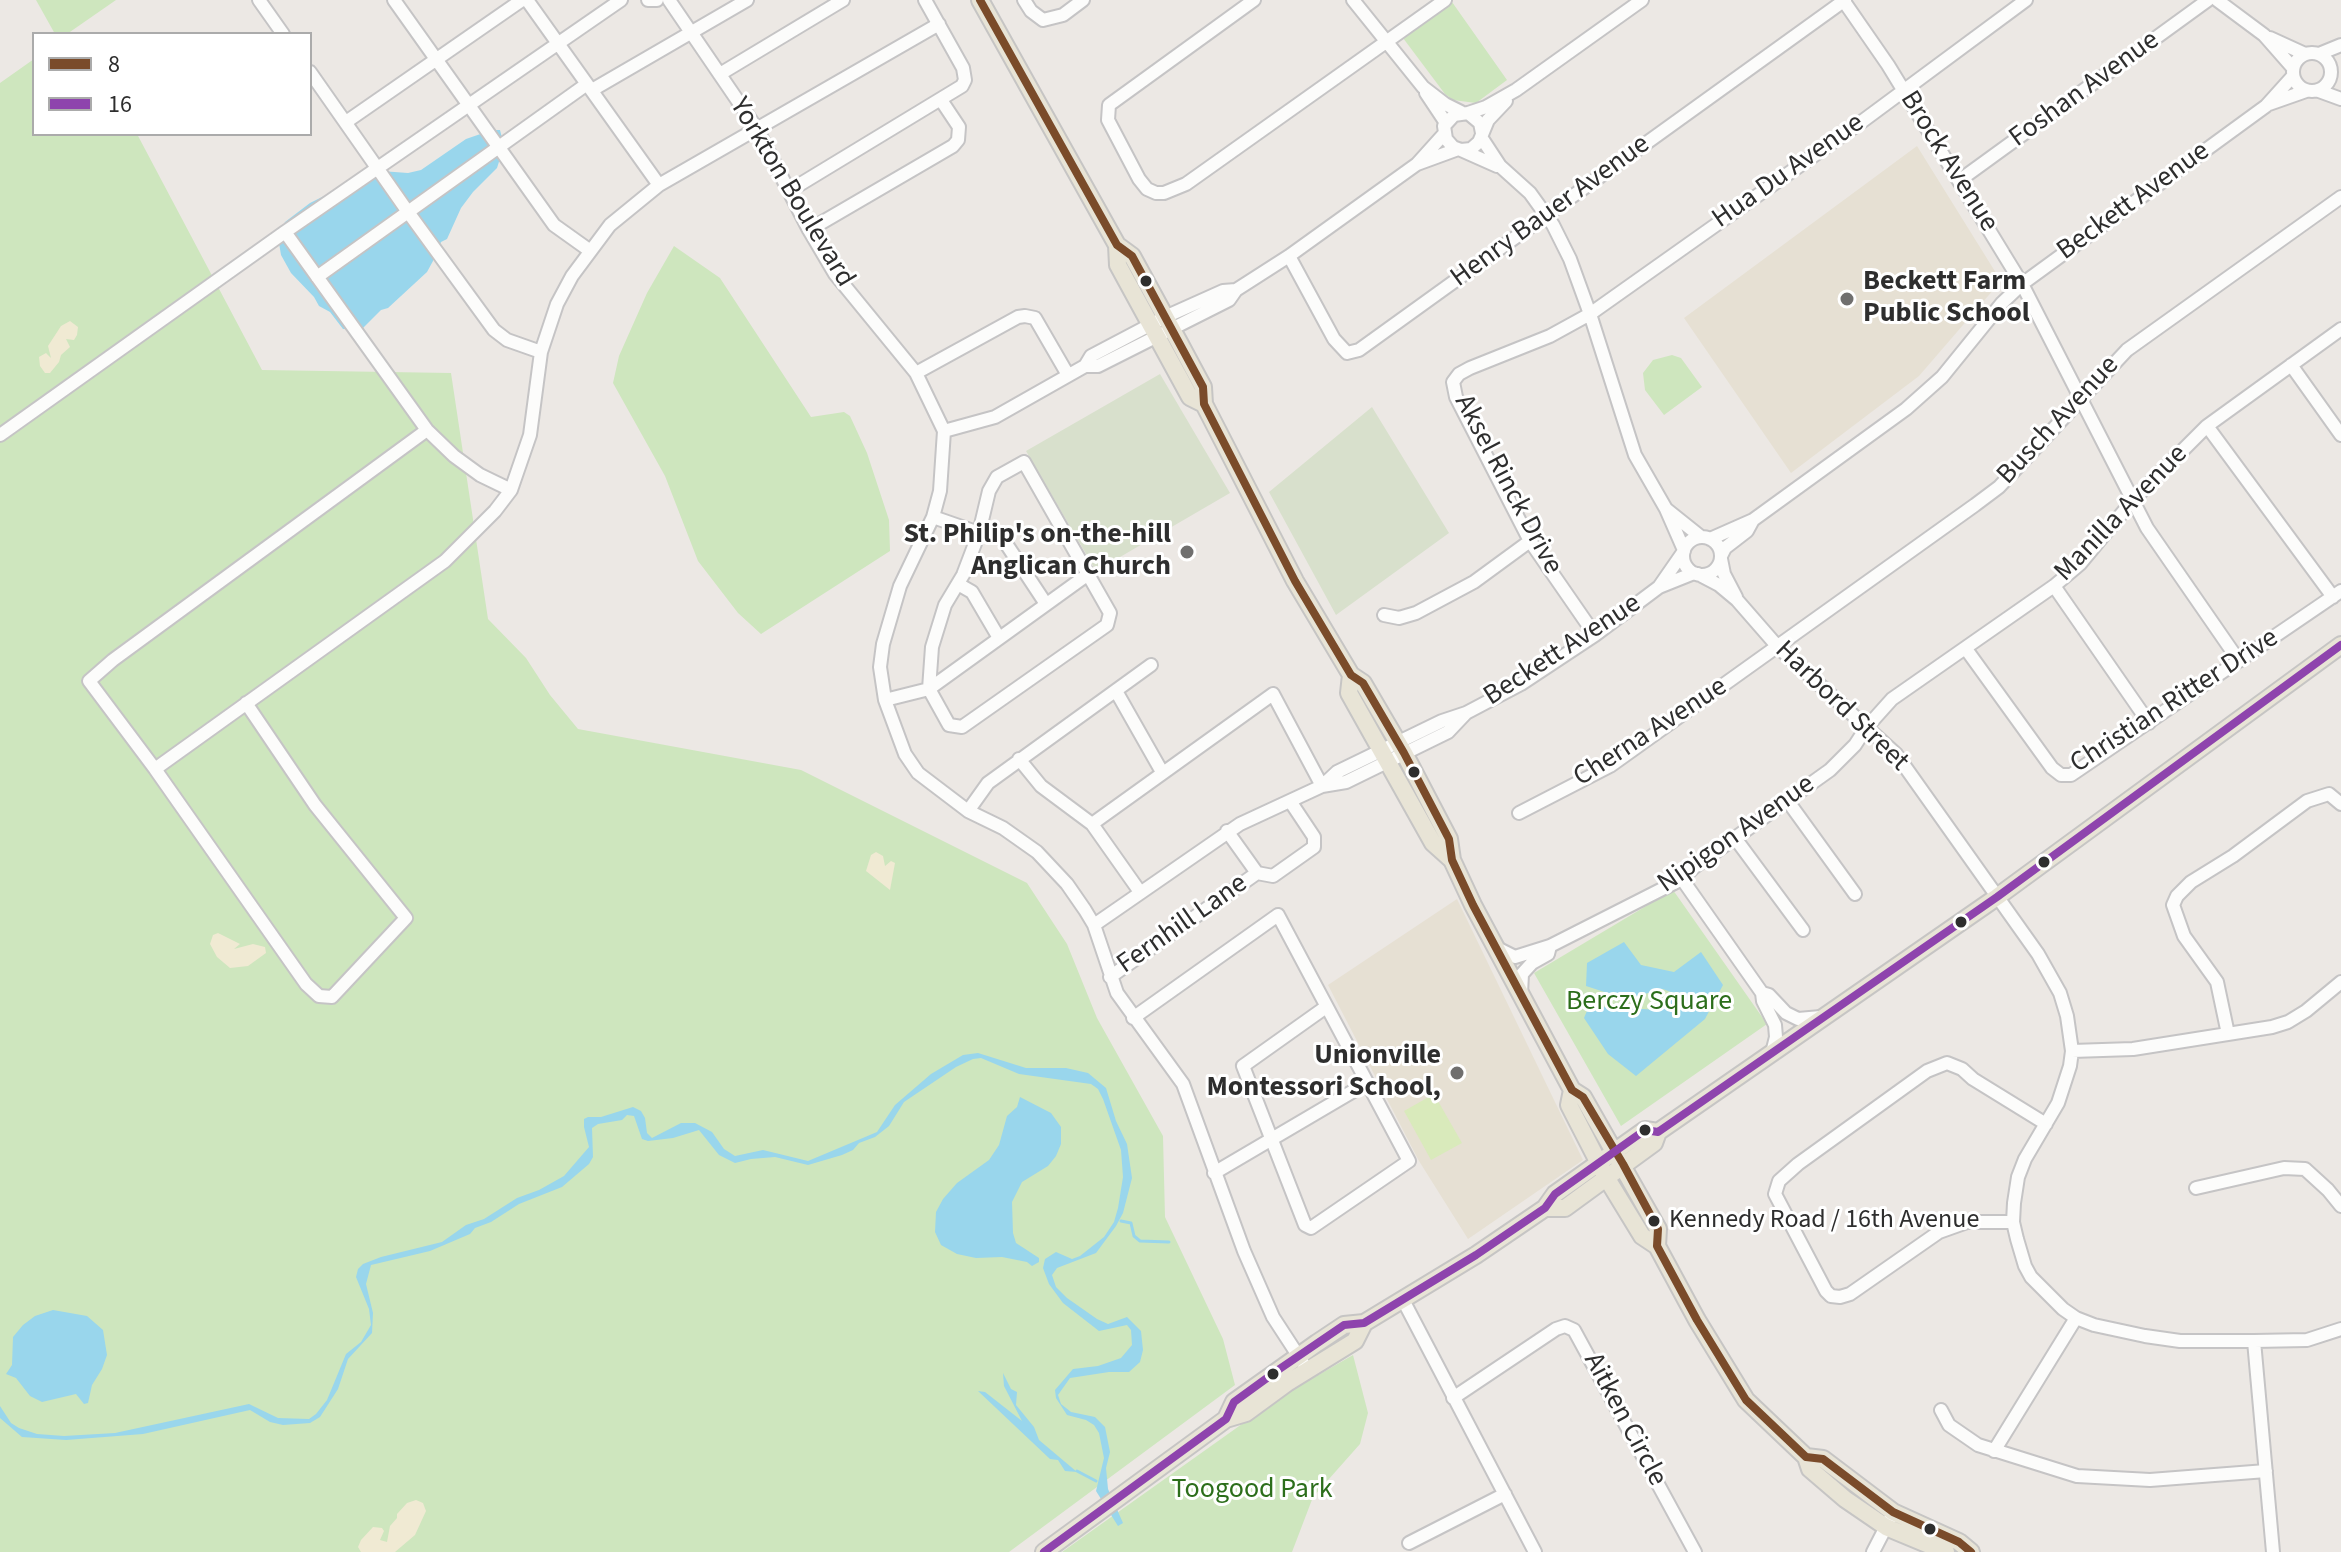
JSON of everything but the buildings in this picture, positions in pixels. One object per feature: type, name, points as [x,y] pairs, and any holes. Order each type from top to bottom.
[{"type":"main road","points":[[980,0],[1117,245],[1132,256],[1190,397],[1204,404],[1295,581],[1351,675],[1363,683],[1401,748],[1449,839],[1452,860],[1495,947],[1572,1090],[1583,1097],[1658,1229],[1657,1246]]},
{"type":"main road","points":[[1226,1419],[1234,1402],[1344,1325],[1364,1323],[1545,1208],[1565,1208],[1619,1158],[1654,1143],[1658,1132],[1997,897],[2341,645]]},
{"type":"main road","points":[[1351,675],[1349,693],[1433,843],[1452,860]]},
{"type":"main road","points":[[1572,1090],[1569,1105],[1603,1170],[1642,1236],[1657,1246],[1746,1400],[1806,1457],[1810,1469],[1845,1499],[1946,1552]]},
{"type":"main road","points":[[1044,1552],[1226,1419],[1246,1413],[1355,1341],[1364,1323]]},
{"type":"main road","points":[[1889,1520],[1959,1542],[1971,1552]]},
{"type":"street","points":[[259,0],[282,32]]},
{"type":"street","points":[[394,0],[554,225],[589,250]]},
{"type":"street","points":[[346,122],[525,0],[659,185]]},
{"type":"street","points":[[0,435],[378,166],[621,0]]},
{"type":"street","points":[[648,0],[657,0]]},
{"type":"street","name":"Yorkton Boulevard","points":[[669,0],[757,129],[835,274],[916,373],[944,431],[940,491],[933,517],[929,531],[900,586],[883,644],[880,667],[885,700],[905,754],[918,773],[968,811],[1003,828],[1037,852],[1067,884],[1094,925],[1117,993],[1183,1084],[1214,1173],[1273,1317],[1308,1371]]},
{"type":"street","points":[[317,277],[589,87],[747,0]]},
{"type":"street","points":[[720,74],[843,0]]},
{"type":"street","points":[[789,191],[962,86],[965,80],[963,68],[925,0]]},
{"type":"street","points":[[1024,0],[1031,11],[1043,20],[1063,15],[1083,0]]},
{"type":"street","points":[[1254,0],[1109,105],[1108,120],[1147,189],[1164,193],[1186,184],[1445,0]]},
{"type":"street","points":[[1353,0],[1423,87],[1445,104],[1477,118],[1482,135],[1500,166],[1530,193],[1546,215],[1570,259],[1635,455],[1666,509],[1684,550],[1685,564],[1696,574],[1715,570],[1721,557],[1719,547],[1666,509]]},
{"type":"street","points":[[944,431],[995,417],[1085,366],[1091,356],[1229,300],[1236,290],[1417,164],[1450,117],[1486,107],[1516,90],[1642,0]]},
{"type":"street","name":"Brock Avenue","points":[[1844,0],[1960,180],[2022,284],[2147,528],[2239,661]]},
{"type":"street","name":"Henry Bauer Avenue","points":[[1289,256],[1334,339],[1347,353],[1359,350],[1844,0]]},
{"type":"street","name":"Hua Du Avenue","points":[[1590,314],[2026,0]]},
{"type":"street","name":"Foshan Avenue","points":[[1960,180],[2208,0]]},
{"type":"street","points":[[2217,0],[2264,35],[2305,54],[2319,54],[2341,45]]},
{"type":"street","points":[[155,769],[445,561],[495,511],[511,490],[530,435],[541,352],[557,304],[589,250],[622,214],[659,185],[939,24]]},
{"type":"street","points":[[2264,35],[2293,72],[2297,85],[2341,99]]},
{"type":"street","points":[[2293,72],[2297,60],[2305,54]]},
{"type":"street","points":[[2319,54],[2335,67],[2341,87]]},
{"type":"street","points":[[2312,91],[2327,85],[2335,67]]},
{"type":"street","name":"Beckett Avenue","points":[[1706,538],[1753,520],[1906,409],[1942,377],[2002,303],[2022,284],[2266,106],[2293,72]]},
{"type":"street","points":[[312,75],[494,330],[511,342],[541,352]]},
{"type":"street","points":[[1423,87],[1445,128],[1449,144],[1483,158],[1493,166],[1500,166]]},
{"type":"street","points":[[1417,164],[1471,149],[1482,135],[1488,120],[1516,90]]},
{"type":"street","name":"Beckett Avenue","points":[[2266,106],[2312,91]]},
{"type":"street","points":[[809,230],[953,146],[958,140],[959,127],[941,100]]},
{"type":"street","name":"Busch Avenue","points":[[1778,647],[1999,487],[2127,350],[2341,197]]},
{"type":"street","points":[[285,232],[427,430],[480,475],[511,490]]},
{"type":"street","name":"Aksel Rinck Drive","points":[[1590,314],[1550,336],[1470,368],[1453,382],[1456,397],[1530,541],[1595,635]]},
{"type":"street","points":[[916,373],[1025,316],[1035,318],[1068,375]]},
{"type":"street","name":"Manilla Avenue","points":[[1866,728],[1892,699],[2054,586],[2080,564],[2133,500],[2207,426],[2341,329]]},
{"type":"street","points":[[2291,365],[2341,435]]},
{"type":"street","points":[[2207,426],[2337,594]]},
{"type":"street","points":[[246,703],[315,805],[406,918],[332,997],[319,996],[306,984],[155,769],[89,681],[113,660],[427,430]]},
{"type":"street","points":[[1024,462],[1110,613],[1107,625],[962,727],[949,725],[929,689],[932,647],[945,605],[958,584],[979,533],[989,491],[997,477],[1024,462]]},
{"type":"street","points":[[933,517],[979,533],[1001,536],[1046,604]]},
{"type":"street","name":"Beckett Avenue","points":[[1721,557],[1725,548],[1747,531],[1753,520]]},
{"type":"street","points":[[1684,550],[1691,541],[1706,538]]},
{"type":"street","points":[[1384,615],[1399,618],[1416,613],[1474,582],[1530,541]]},
{"type":"street","name":"Beckett Avenue","points":[[1659,587],[1684,550]]},
{"type":"street","name":"Harbord Street","points":[[1721,557],[1724,574],[1737,600]]},
{"type":"street","name":"Beckett Avenue","points":[[1094,925],[1227,831],[1322,786],[1337,772],[1448,732],[1466,713],[1521,684],[1595,635],[1659,587],[1696,574]]},
{"type":"street","name":"Harbord Street","points":[[1696,574],[1719,585],[1737,600],[1778,647],[1896,754],[2038,954],[2060,993],[2072,1051]]},
{"type":"street","points":[[885,700],[929,689],[1087,575]]},
{"type":"street","points":[[958,584],[972,592],[999,638]]},
{"type":"street","points":[[2054,586],[2149,723]]},
{"type":"street","name":"Christian Ritter Drive","points":[[1966,649],[2058,774],[2075,774],[2337,594]]},
{"type":"street","name":"Cherna Avenue","points":[[1519,813],[1610,766],[1778,647]]},
{"type":"street","points":[[968,811],[988,783],[1151,665]]},
{"type":"street","points":[[1116,691],[1162,772]]},
{"type":"street","points":[[1092,824],[1273,694],[1322,786]]},
{"type":"street","name":"Nipigon Avenue","points":[[1495,947],[1515,957],[1550,946],[1682,879],[1830,770],[1855,745],[1866,728]]},
{"type":"street","points":[[1019,759],[1041,786],[1092,824],[1140,892]]},
{"type":"street","points":[[2228,1034],[2217,982],[2179,925],[2173,905],[2177,896],[2191,882],[2233,856],[2307,801],[2329,794],[2341,804]]},
{"type":"street","points":[[1787,800],[1855,894]]},
{"type":"street","name":"Fernhill Lane","points":[[1227,831],[1257,873],[1273,876],[1314,847],[1314,837],[1290,801]]},
{"type":"street","points":[[1735,838],[1803,930]]},
{"type":"street","name":"Fernhill Lane","points":[[1110,977],[1257,873]]},
{"type":"street","points":[[1682,879],[1762,993],[1775,1025],[1772,1053]]},
{"type":"street","points":[[1133,1018],[1278,915],[1409,1161],[1311,1228],[1305,1225],[1243,1066],[1326,1007]]},
{"type":"street","name":"Nipigon Avenue","points":[[1521,994],[1522,974],[1532,963],[1548,954],[1550,946]]},
{"type":"street","points":[[2341,982],[2288,1022],[2133,1049],[2072,1051],[2058,1103],[2018,1177],[2013,1222],[2031,1277],[2076,1318],[2180,1341],[2307,1340],[2341,1329]]},
{"type":"street","points":[[1762,993],[1769,995],[1786,1013],[1798,1019],[1825,1016]]},
{"type":"street","points":[[2013,1222],[1967,1222],[1939,1232],[1850,1294],[1831,1296],[1775,1194],[1779,1181],[1798,1164],[1927,1071],[1947,1063],[1962,1069],[2046,1124]]},
{"type":"street","points":[[1214,1173],[1367,1083]]},
{"type":"street","points":[[2196,1188],[2284,1168],[2305,1169],[2341,1206]]},
{"type":"street","points":[[1403,1300],[1535,1552]]},
{"type":"street","points":[[1994,1451],[2076,1318]]},
{"type":"street","name":"Aitken Circle","points":[[1453,1398],[1556,1329],[1565,1326],[1574,1330],[1695,1552]]},
{"type":"street","points":[[2254,1341],[2273,1552]]},
{"type":"street","points":[[1941,1410],[1949,1425],[1978,1445],[2077,1476],[2115,1480],[2193,1478],[2266,1471]]},
{"type":"street","points":[[1409,1543],[1505,1494]]},
{"type":"street","points":[[1873,1552],[1889,1520]]},
{"type":"shaded area","name":"Beckett Farm Public School","points":[[1917,146],[2001,281],[1919,376],[1791,473],[1684,318]]},
{"type":"shaded area","name":"Unionville Montessori School,","points":[[1457,899],[1583,1160],[1468,1239],[1419,1161],[1328,985]]},
{"type":"green space","points":[[36,0],[116,0],[70,32],[54,32]]},
{"type":"green space","points":[[1452,2],[1507,80],[1476,103],[1453,100],[1445,94],[1403,38]]},
{"type":"green space","points":[[32,60],[32,136],[138,136],[262,370],[451,373],[488,619],[526,658],[550,695],[578,729],[801,770],[1027,883],[1067,944],[1097,1018],[1163,1136],[1165,1217],[1223,1339],[1235,1385],[1009,1552],[0,1552],[0,83]]},
{"type":"green space","points":[[674,246],[720,278],[811,417],[844,412],[850,416],[867,453],[889,520],[890,551],[761,634],[738,613],[698,561],[665,476],[613,383],[619,356],[647,293]]},
{"type":"green space","points":[[1672,355],[1681,358],[1702,387],[1664,415],[1645,390],[1643,373],[1653,360]]},
{"type":"green space","points":[[1160,374],[1230,493],[1096,571],[1026,451]]},
{"type":"green space","points":[[1372,407],[1449,533],[1336,615],[1269,492]]},
{"type":"green space","name":"Berczy Square","points":[[1673,890],[1767,1024],[1621,1126],[1534,973]]},
{"type":"green space","points":[[1434,1094],[1462,1143],[1431,1160],[1404,1111]]},
{"type":"green space","name":"Toogood Park","points":[[1353,1355],[1368,1413],[1360,1444],[1313,1497],[1292,1552],[1062,1552],[1280,1397]]},
{"type":"sand","points":[[70,321],[78,327],[77,335],[74,340],[66,339],[70,347],[50,373],[45,373],[39,357],[46,353],[51,358],[48,346],[61,326]]},
{"type":"sand","points":[[876,852],[883,856],[885,866],[891,861],[895,863],[890,890],[866,871],[871,855]]},
{"type":"sand","points":[[218,933],[240,944],[234,949],[253,944],[265,947],[266,953],[248,966],[230,968],[217,957],[210,944],[213,935]]},
{"type":"sand","points":[[416,1500],[423,1503],[426,1511],[415,1535],[395,1552],[361,1552],[358,1547],[361,1540],[373,1527],[382,1528],[384,1531],[380,1540],[387,1542],[390,1526],[397,1514],[407,1503]]},
{"type":"water","points":[[500,130],[504,146],[497,168],[461,208],[447,239],[441,242],[433,255],[427,272],[361,330],[343,329],[291,273],[281,255],[278,237],[285,222],[310,203],[332,192],[381,171],[408,173],[421,170],[466,139]]},
{"type":"water","points":[[1624,942],[1641,965],[1674,972],[1701,952],[1723,985],[1705,1019],[1636,1076],[1608,1054],[1584,1018],[1589,1006],[1660,1010],[1676,994],[1663,989],[1626,999],[1586,986],[1587,963]]},
{"type":"water","points":[[978,1053],[1026,1068],[1066,1068],[1088,1073],[1106,1088],[1127,1144],[1132,1178],[1123,1213],[1116,1226],[1096,1253],[1057,1268],[1052,1275],[1056,1287],[1067,1298],[1097,1319],[1108,1324],[1127,1317],[1141,1331],[1143,1350],[1140,1362],[1129,1372],[1070,1378],[1058,1395],[1061,1404],[1071,1412],[1095,1417],[1105,1427],[1110,1452],[1106,1468],[1108,1489],[1123,1523],[1118,1526],[1096,1491],[1104,1458],[1099,1433],[1086,1420],[1067,1415],[1056,1398],[1055,1390],[1073,1369],[1098,1366],[1121,1358],[1132,1345],[1131,1330],[1127,1325],[1099,1331],[1063,1303],[1049,1284],[1043,1268],[1045,1259],[1056,1252],[1072,1259],[1080,1256],[1104,1237],[1114,1222],[1123,1177],[1121,1150],[1103,1099],[1091,1084],[1019,1074],[981,1058],[956,1067],[904,1102],[889,1126],[875,1137],[842,1155],[808,1165],[775,1157],[735,1163],[719,1155],[699,1130],[648,1141],[642,1139],[634,1116],[627,1115],[622,1120],[598,1124],[592,1128],[593,1157],[589,1164],[562,1187],[519,1204],[475,1228],[470,1234],[430,1251],[371,1265],[366,1284],[373,1313],[372,1333],[348,1359],[338,1389],[320,1417],[310,1423],[283,1425],[270,1422],[250,1410],[143,1434],[66,1440],[22,1437],[0,1418],[0,1406],[11,1423],[19,1428],[37,1434],[64,1436],[115,1433],[249,1404],[278,1418],[309,1419],[327,1400],[346,1354],[361,1342],[371,1325],[369,1309],[356,1277],[358,1269],[381,1257],[442,1242],[466,1225],[484,1219],[517,1198],[564,1176],[589,1147],[584,1119],[633,1107],[641,1111],[647,1133],[652,1138],[681,1123],[695,1123],[712,1132],[724,1149],[735,1156],[763,1150],[808,1161],[877,1132],[895,1105],[931,1074],[963,1055]]},
{"type":"water","points":[[1020,1097],[1051,1113],[1061,1127],[1061,1144],[1056,1156],[1048,1166],[1022,1182],[1012,1202],[1016,1243],[1039,1258],[1039,1262],[1032,1266],[1002,1257],[976,1258],[957,1254],[941,1245],[935,1232],[936,1212],[943,1199],[957,1183],[989,1160],[999,1145],[1007,1116],[1017,1107]]},
{"type":"water","points":[[53,1310],[87,1316],[103,1330],[107,1355],[92,1385],[88,1403],[84,1404],[76,1394],[42,1402],[30,1396],[16,1378],[6,1374],[12,1365],[13,1337],[35,1316]]},
{"type":"water","points":[[1003,1373],[1011,1389],[1017,1392],[1016,1405],[1034,1427],[1039,1440],[1077,1472],[1065,1471],[1058,1460],[1050,1459],[978,1391],[985,1392],[1022,1421],[1004,1386]]},
{"type":"waterway","points":[[1121,1221],[1131,1223],[1134,1236],[1140,1241],[1169,1242]]},
{"type":"waterway","points":[[1077,1471],[1096,1481]]},
{"type":"transit line","name":"8","points":[[980,0],[1117,245],[1132,256],[1203,387],[1204,404],[1295,581],[1351,675],[1363,683],[1404,753],[1449,839],[1452,860],[1473,905],[1572,1090],[1583,1097],[1623,1164],[1658,1229],[1657,1246],[1746,1400],[1806,1457],[1823,1459],[1893,1512],[1959,1542],[1971,1552]]},
{"type":"transit line","name":"16","points":[[1044,1552],[1226,1419],[1234,1402],[1278,1370],[1344,1325],[1364,1323],[1476,1255],[1545,1208],[1555,1194],[1645,1130],[1658,1132],[1997,897],[2341,645]]},
{"type":"place","name":"Beckett Farm Public School","points":[[1847,299]]},
{"type":"place","name":"St. Philip's on-the-hill Anglican Church","points":[[1187,552]]},
{"type":"place","name":"Unionville Montessori School,","points":[[1457,1073]]},
{"type":"place","name":"Kennedy Road / 16th Avenue","points":[[1654,1221]]}]
